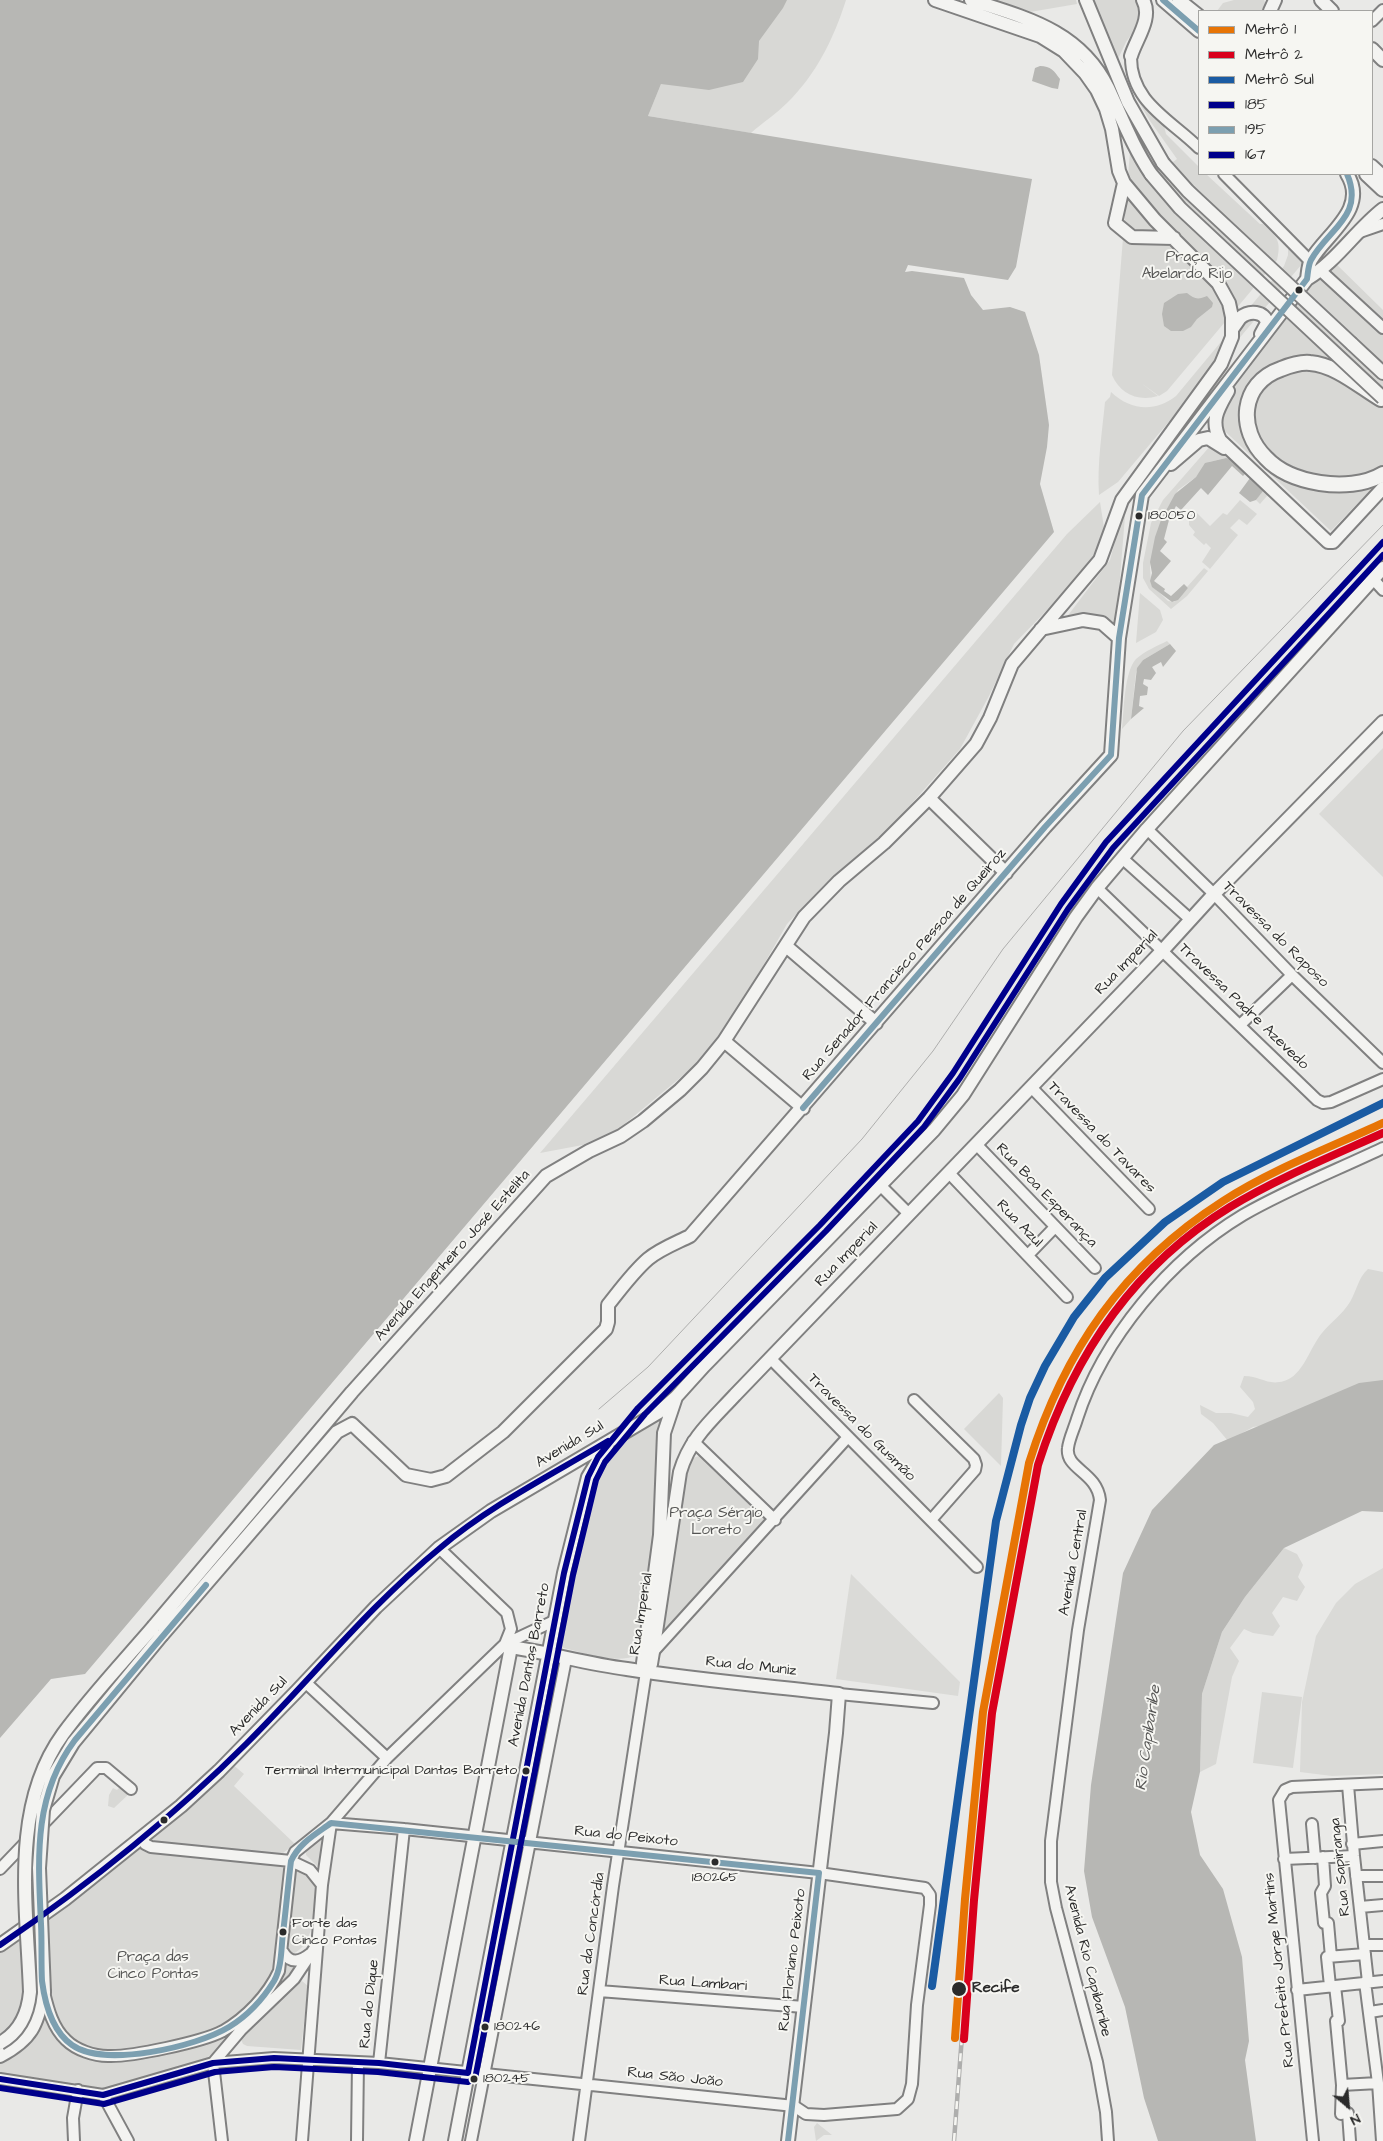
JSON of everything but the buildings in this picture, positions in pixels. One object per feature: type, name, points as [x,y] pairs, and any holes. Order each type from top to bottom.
[{"type":"highway","points":[[1368,175],[1383,189]]},
{"type":"highway","points":[[1383,400],[1331,368],[1311,363],[1297,363],[1274,371],[1260,380],[1250,396],[1246,412],[1248,432],[1257,447],[1266,459],[1281,470],[1310,482],[1335,486],[1376,479],[1383,474]]},
{"type":"main road","points":[[935,0],[1040,36],[1064,51],[1085,73],[1097,90],[1106,109],[1130,148],[1137,153]]},
{"type":"main road","points":[[971,0],[1044,25],[1064,36],[1082,51],[1107,86],[1137,153],[1151,174],[1180,208],[1383,400]]},
{"type":"main road","points":[[1086,0],[1128,102],[1163,162],[1213,216],[1383,373]]},
{"type":"main road","points":[[1131,56],[1145,22],[1147,10],[1143,0]]},
{"type":"main road","points":[[1163,0],[1198,30]]},
{"type":"main road","points":[[1179,0],[1198,15]]},
{"type":"main road","points":[[1321,0],[1331,10]]},
{"type":"main road","points":[[1373,51],[1383,60]]},
{"type":"main road","name":"Avenida Engenheiro José Estelita","points":[[158,1631],[352,1392],[546,1176],[621,1136],[643,1121],[686,1085],[724,1041],[804,916],[832,888],[884,843],[929,798],[976,744],[990,718],[1012,664],[1100,560],[1122,500],[1221,364],[1232,337],[1233,328],[1229,303],[1218,283],[1134,198],[1124,183],[1119,171],[1112,129],[1106,109]]},
{"type":"main road","points":[[1307,279],[1310,261],[1336,231],[1349,212],[1354,187],[1348,175]]},
{"type":"main road","points":[[1124,183],[1115,223],[1132,237],[1174,238]]},
{"type":"main road","points":[[1307,279],[1321,270],[1354,234],[1383,209]]},
{"type":"main road","name":"Rua Senador Francisco Pessoa de Queiroz","points":[[352,1424],[406,1475],[431,1480],[446,1476],[464,1464],[503,1432],[606,1329],[608,1304],[628,1280],[647,1260],[663,1249],[690,1236],[803,1108],[1044,827],[1111,755],[1119,638],[1142,495],[1307,279]]},
{"type":"main road","points":[[1233,328],[1247,314],[1257,313],[1265,316],[1267,323],[1256,340],[1243,371],[1219,407],[1214,424],[1220,440],[1328,542],[1333,542],[1383,488]]},
{"type":"main road","points":[[1161,468],[1174,462],[1199,440],[1208,438],[1238,458]]},
{"type":"main road","name":"Avenida Sul","points":[[0,1945],[57,1905],[130,1847],[147,1842],[306,1682],[376,1607],[438,1548],[491,1511],[659,1412],[676,1397],[934,1130],[963,1095],[1096,888],[1146,829],[1383,568]]},
{"type":"main road","points":[[1041,629],[1083,620],[1102,623],[1119,638]]},
{"type":"main road","name":"Rua Imperial","points":[[646,1672],[643,1663],[650,1653],[680,1472],[685,1454],[693,1441],[770,1358],[1163,950],[1214,894],[1381,727]]},
{"type":"main road","points":[[929,798],[1006,873]]},
{"type":"main road","points":[[786,946],[876,1023]]},
{"type":"main road","points":[[724,1041],[803,1108]]},
{"type":"main road","points":[[0,2043],[16,2029],[26,2014],[29,2003],[25,1854],[32,1808],[42,1774],[63,1735],[337,1432],[352,1424],[347,1410],[352,1392]]},
{"type":"main road","name":"Rua Imperial","points":[[650,1653],[660,1535],[664,1433],[676,1397]]},
{"type":"main road","name":"Avenida Dantas Barreto","points":[[456,2141],[564,1573],[588,1477],[598,1457],[612,1438]]},
{"type":"main road","points":[[0,2056],[12,2050],[26,2037],[38,2021],[44,1992],[39,1868],[43,1810],[53,1776],[73,1743],[158,1631]]},
{"type":"main road","points":[[508,1646],[549,1653],[566,1659]]},
{"type":"main road","name":"Avenida Dantas Barreto","points":[[416,2141],[467,1870],[475,1837],[508,1646]]},
{"type":"main road","points":[[650,1653],[661,1668],[670,1675]]},
{"type":"main road","name":"Rua do Muniz","points":[[566,1659],[646,1672],[839,1694]]},
{"type":"main road","name":"Rua Floriano Peixoto","points":[[788,2141],[794,2106],[839,1694]]},
{"type":"street","points":[[1373,20],[1383,10]]},
{"type":"street","points":[[1131,56],[1133,79],[1137,89],[1152,106],[1198,147]]},
{"type":"street","points":[[1373,165],[1383,175]]},
{"type":"street","points":[[1225,175],[1310,261]]},
{"type":"street","points":[[1354,234],[1383,224]]},
{"type":"street","points":[[1321,270],[1383,328]]},
{"type":"street","points":[[1373,579],[1383,590]]},
{"type":"street","name":"Travessa do Raposo","points":[[1146,829],[1214,894],[1292,976],[1383,1062]]},
{"type":"street","points":[[1122,858],[1190,920]]},
{"type":"street","name":"Travessa Padre Azevedo","points":[[1096,888],[1163,950],[1317,1100],[1323,1103],[1331,1102],[1383,1079]]},
{"type":"street","points":[[1240,1026],[1292,976]]},
{"type":"street","name":"Travessa do Tavares","points":[[1031,1087],[1149,1209]]},
{"type":"street","name":"Rua Boa Esperança","points":[[976,1144],[1095,1268]]},
{"type":"street","name":"Avenida Central","points":[[1062,1758],[1078,1630],[1100,1500],[1096,1486],[1071,1462],[1067,1449],[1091,1381],[1110,1346],[1142,1304],[1181,1263],[1215,1234],[1262,1205],[1383,1148]]},
{"type":"street","name":"Rua Azul","points":[[948,1173],[1067,1297]]},
{"type":"street","points":[[880,1185],[909,1214]]},
{"type":"street","points":[[1028,1255],[1055,1227]]},
{"type":"street","name":"Travessa do Gusmão","points":[[770,1358],[977,1567]]},
{"type":"street","points":[[914,1400],[974,1459],[976,1465],[975,1470],[931,1520]]},
{"type":"street","points":[[650,1653],[775,1520],[848,1437]]},
{"type":"street","points":[[693,1441],[775,1520]]},
{"type":"street","name":"Avenida Dantas Barreto","points":[[438,1548],[507,1613],[512,1629],[508,1646]]},
{"type":"street","points":[[44,1992],[56,2028],[66,2041],[94,2055],[110,2056],[156,2050],[202,2039],[223,2031],[242,2016],[272,1986],[279,1971],[283,1952],[291,1861],[295,1852],[331,1823],[387,1758],[508,1646],[556,1620]]},
{"type":"street","points":[[471,2141],[566,1659]]},
{"type":"street","name":"Rua da Concórdia","points":[[579,2141],[618,1852],[646,1672]]},
{"type":"street","points":[[306,1682],[387,1758]]},
{"type":"street","name":"Rua do Muniz","points":[[839,1694],[933,1703]]},
{"type":"street","name":"Avenida Rio Capibaribe","points":[[1062,1758],[1051,1842],[1051,1882],[1056,1908],[1097,2062],[1106,2112],[1108,2141]]},
{"type":"street","points":[[0,1869],[96,1768],[106,1768],[131,1789]]},
{"type":"street","points":[[1348,1785],[1383,1783]]},
{"type":"street","name":"Rua Prefeito Jorge Martins","points":[[1313,2141],[1278,1800],[1280,1795],[1292,1787],[1348,1785]]},
{"type":"street","name":"Rua Sapiranga","points":[[1348,1785],[1352,1844],[1379,2078],[1382,2141]]},
{"type":"street","points":[[302,2141],[322,1885],[331,1823]]},
{"type":"street","name":"Rua do Peixoto","points":[[331,1823],[513,1840],[820,1873],[919,1886]]},
{"type":"street","points":[[1312,1824],[1326,1886],[1320,1893],[1326,1923],[1345,2113],[1350,2141]]},
{"type":"street","name":"Rua do Dique","points":[[379,2064],[404,1829]]},
{"type":"street","points":[[1352,1844],[1383,1841]]},
{"type":"street","points":[[147,1842],[291,1861],[310,1870],[322,1885]]},
{"type":"street","points":[[1284,1859],[1354,1856]]},
{"type":"street","points":[[1356,1876],[1383,1876]]},
{"type":"street","name":"Rua São João","points":[[103,2095],[213,2063],[274,2058],[358,2062],[586,2084],[794,2106],[806,2114],[824,2115],[897,2109],[908,2099],[912,2084],[917,2005],[930,1905],[928,1891],[919,1886]]},
{"type":"street","points":[[1360,1906],[1383,1905]]},
{"type":"street","points":[[222,2141],[213,2063],[241,2030],[294,1979],[318,1943]]},
{"type":"street","points":[[1329,1957],[1365,1950],[1383,1944]]},
{"type":"street","points":[[283,1952],[290,1960],[294,1961],[306,1958],[312,1953]]},
{"type":"street","points":[[1297,1990],[1383,1980]]},
{"type":"street","name":"Rua Lambari","points":[[599,1991],[804,2007]]},
{"type":"street","points":[[1370,2012],[1383,2010]]},
{"type":"street","points":[[357,2141],[358,2062]]},
{"type":"street","points":[[1342,2085],[1379,2078]]},
{"type":"street","points":[[0,2079],[103,2095],[128,2141]]},
{"type":"street","points":[[74,2141],[73,2118],[78,2090]]},
{"type":"shaded area","points":[[1383,748],[1383,877],[1319,814]]},
{"type":"shaded area","points":[[1383,1568],[1383,1774],[1332,1776],[1300,1772],[1302,1702],[1316,1636],[1336,1603],[1355,1584]]},
{"type":"shaded area","points":[[851,1574],[960,1682],[958,1696],[836,1679]]},
{"type":"green space","points":[[713,0],[846,0],[830,42],[807,80],[783,107],[751,133],[648,116],[661,84]]},
{"type":"green space","points":[[991,0],[1076,0],[1077,4],[1030,12]]},
{"type":"green space","points":[[1092,0],[1147,0],[1139,23],[1126,42],[1118,59]]},
{"type":"green space","points":[[1234,0],[1264,0],[1266,5],[1265,10],[1218,10],[1223,3]]},
{"type":"green space","name":"Praça Abelardo Rijo","points":[[1134,89],[1158,116],[1166,134],[1198,166],[1198,175],[1207,175],[1260,224],[1268,228],[1277,239],[1279,248],[1277,260],[1167,391],[1159,396],[1141,383],[1158,396],[1151,398],[1130,395],[1115,382],[1112,375],[1130,151],[1152,177],[1177,159],[1150,121],[1133,92]]},
{"type":"green space","points":[[1288,245],[1306,250],[1318,245],[1118,482],[1099,495],[1099,460],[1105,402],[1110,397],[1111,392],[1126,403],[1142,407],[1159,405],[1176,396],[1284,266],[1288,255]]},
{"type":"green space","points":[[1325,253],[1383,310],[1383,477],[1331,531],[1197,405]]},
{"type":"green space","points":[[1218,437],[1273,489],[1260,504],[1256,500],[1266,486],[1226,458],[1209,462],[1196,477],[1178,490],[1150,566],[1151,584],[1168,601],[1174,602],[1204,568],[1208,571],[1187,596],[1171,609],[1149,589],[1143,578],[1143,563],[1151,523],[1163,500]]},
{"type":"green space","points":[[1240,500],[1257,514],[1247,525],[1239,519],[1230,528],[1238,535],[1210,569],[1202,562],[1211,548],[1206,543],[1204,545],[1193,535],[1195,532],[1189,525],[1189,518],[1195,511],[1210,526],[1223,513],[1227,515]]},
{"type":"green space","points":[[1100,502],[1105,534],[1083,573],[1014,644],[989,696],[960,749],[890,828],[824,885],[787,924],[740,1006],[698,1063],[604,1141],[540,1153],[1067,534]]},
{"type":"green space","points":[[1122,516],[1125,516],[1116,627],[1103,617],[1066,618],[1110,560]]},
{"type":"green space","points":[[1140,593],[1160,610],[1163,620],[1156,632],[1136,643]]},
{"type":"green space","points":[[1167,641],[1170,644],[1143,660],[1136,672],[1131,719],[1122,729],[1125,692],[1132,665],[1143,654]]},
{"type":"green space","points":[[1368,1269],[1383,1272],[1383,1389],[1284,1422],[1253,1427],[1228,1441],[1213,1423],[1201,1414],[1200,1405],[1216,1413],[1231,1413],[1248,1417],[1255,1409],[1253,1402],[1240,1387],[1244,1376],[1255,1377],[1268,1382],[1284,1381],[1291,1378],[1301,1367],[1322,1333],[1347,1307],[1362,1276]]},
{"type":"green space","points":[[999,1393],[1003,1398],[1001,1466],[964,1429]]},
{"type":"green space","name":"Praça Sérgio Loreto","points":[[660,1420],[662,1421],[656,1521],[639,1630],[638,1654],[621,1659],[589,1655],[560,1647],[584,1516],[598,1475],[615,1447]]},
{"type":"green space","name":"Praça Sérgio Loreto","points":[[702,1456],[764,1515],[765,1522],[668,1634],[661,1635],[685,1473],[693,1458]]},
{"type":"green space","points":[[1284,1548],[1297,1554],[1303,1565],[1298,1577],[1305,1587],[1297,1601],[1283,1597],[1272,1613],[1280,1626],[1273,1636],[1253,1633],[1244,1629],[1230,1648],[1239,1661],[1232,1677],[1216,1764],[1200,1772],[1202,1694],[1222,1632],[1245,1597]]},
{"type":"green space","points":[[1262,1692],[1302,1697],[1293,1768],[1253,1763]]},
{"type":"green space","points":[[232,1764],[244,1774],[234,1786],[295,1844],[283,1853],[277,1854],[147,1843],[202,1795]]},
{"type":"green space","points":[[113,1788],[117,1790],[119,1788],[130,1793],[114,1808],[108,1806],[109,1795]]},
{"type":"green space","points":[[320,1838],[323,1841],[320,1866],[318,1867],[306,1855],[306,1852]]},
{"type":"green space","name":"Praça das Cinco Pontas","points":[[137,1847],[284,1864],[279,1953],[306,1960],[213,2059],[111,2090],[0,2076],[0,1951]]},
{"type":"green space","points":[[298,1870],[303,1871],[316,1885],[316,1903],[310,1934],[299,1950],[292,1954],[286,1949],[294,1874]]},
{"type":"green space","points":[[302,1981],[308,1986],[301,2050],[247,2046],[243,2044],[240,2037],[297,1983]]},
{"type":"green space","points":[[817,2123],[832,2135],[824,2135],[816,2141],[814,2127]]},
{"type":"water","points":[[0,0],[787,0],[759,41],[758,59],[743,82],[709,90],[661,84],[648,116],[1032,179],[1016,267],[1008,280],[908,265],[905,272],[912,271],[964,278],[971,295],[983,310],[1010,307],[1025,312],[1039,355],[1049,425],[1040,484],[1054,532],[85,1674],[51,1679],[0,1738]]},
{"type":"water","points":[[1040,66],[1050,68],[1060,79],[1058,89],[1032,81],[1035,68]]},
{"type":"water","points":[[1187,293],[1196,298],[1207,296],[1213,303],[1212,307],[1197,319],[1191,327],[1183,331],[1171,331],[1164,326],[1162,314],[1164,303],[1178,294]]},
{"type":"water","points":[[1226,458],[1231,459],[1267,486],[1256,500],[1250,502],[1239,493],[1250,478],[1245,474],[1243,476],[1232,466],[1208,495],[1201,488],[1181,510],[1176,506],[1169,520],[1164,539],[1167,542],[1160,551],[1171,561],[1154,581],[1171,596],[1184,584],[1188,588],[1178,600],[1172,602],[1152,587],[1150,581],[1152,573],[1150,562],[1161,520],[1175,494],[1196,477],[1205,463]]},
{"type":"water","points":[[1170,644],[1176,651],[1163,667],[1161,662],[1152,667],[1156,673],[1151,680],[1144,679],[1143,684],[1148,687],[1147,695],[1140,696],[1139,706],[1144,708],[1131,719],[1137,668],[1143,660]]},
{"type":"water","name":"Rio Capibaribe","points":[[1383,1380],[1383,1512],[1362,1511],[1284,1548],[1245,1597],[1222,1632],[1202,1694],[1200,1772],[1191,1812],[1200,1855],[1223,1889],[1242,1957],[1249,2041],[1245,2060],[1256,2141],[1158,2141],[1144,2098],[1125,2007],[1092,1917],[1084,1871],[1091,1785],[1123,1573],[1152,1510],[1214,1445],[1359,1383]]},
{"type":"tram line","points":[[599,1409],[648,1367],[862,1139],[933,1051],[1003,949],[1183,731],[1383,525]]},
{"type":"railway","points":[[954,2141],[962,2036]]},
{"type":"metro line","name":"Sul","points":[[932,1986],[996,1521],[1021,1425],[1030,1398],[1045,1366],[1074,1317],[1105,1278],[1165,1222],[1223,1182],[1383,1103]]},
{"type":"metro line","name":"1","points":[[955,2038],[965,1899],[983,1712],[1029,1463],[1043,1422],[1060,1384],[1079,1348],[1127,1282],[1155,1253],[1187,1226],[1242,1189],[1302,1159],[1383,1123]]},
{"type":"metro line","name":"2","points":[[964,2039],[974,1900],[992,1713],[1038,1465],[1052,1426],[1069,1388],[1088,1352],[1110,1318],[1135,1287],[1163,1258],[1195,1231],[1230,1207],[1267,1186],[1383,1133]]},
{"type":"transit line","name":"195","points":[[1163,0],[1198,30]]},
{"type":"transit line","name":"195","points":[[803,1108],[1045,827],[1111,755],[1119,638],[1142,495],[1307,279],[1311,260],[1348,211],[1351,201],[1351,188],[1347,175]]},
{"type":"transit line","name":"185","points":[[0,2079],[103,2095],[213,2063],[274,2058],[379,2063],[468,2073],[564,1573],[588,1477],[598,1457],[638,1408],[820,1225],[918,1121],[953,1073],[1061,904],[1106,842],[1383,542]]},
{"type":"transit line","name":"167","points":[[0,2088],[104,2104],[215,2072],[274,2067],[378,2072],[468,2082],[475,2079],[573,1575],[596,1480],[605,1462],[645,1414],[826,1231],[924,1127],[960,1078],[1068,909],[1113,848],[1383,555]]},
{"type":"transit line","name":"185","points":[[0,1945],[97,1875],[189,1798],[271,1719],[389,1594],[440,1548],[500,1504],[608,1441]]},
{"type":"transit line","name":"195","points":[[206,1585],[75,1740],[61,1761],[45,1805],[39,1852],[42,1981],[45,1999],[51,2016],[65,2039],[72,2045],[87,2052],[105,2055],[127,2055],[173,2048],[195,2041],[229,2027],[242,2018],[265,1994],[277,1976],[281,1958],[291,1861],[303,1844],[331,1823],[819,1873],[788,2141]]},
{"type":"place","name":"180050","points":[[1139,516]]},
{"type":"place","name":"Terminal Intermunicipal Dantas Barreto","points":[[526,1771]]},
{"type":"place","name":"180265","points":[[715,1862]]},
{"type":"place","name":"Forte das Cinco Pontas","points":[[283,1932]]},
{"type":"place","name":"Recife","points":[[959,1989]]},
{"type":"place","name":"180246","points":[[485,2027]]},
{"type":"place","name":"180245","points":[[474,2079]]}]
